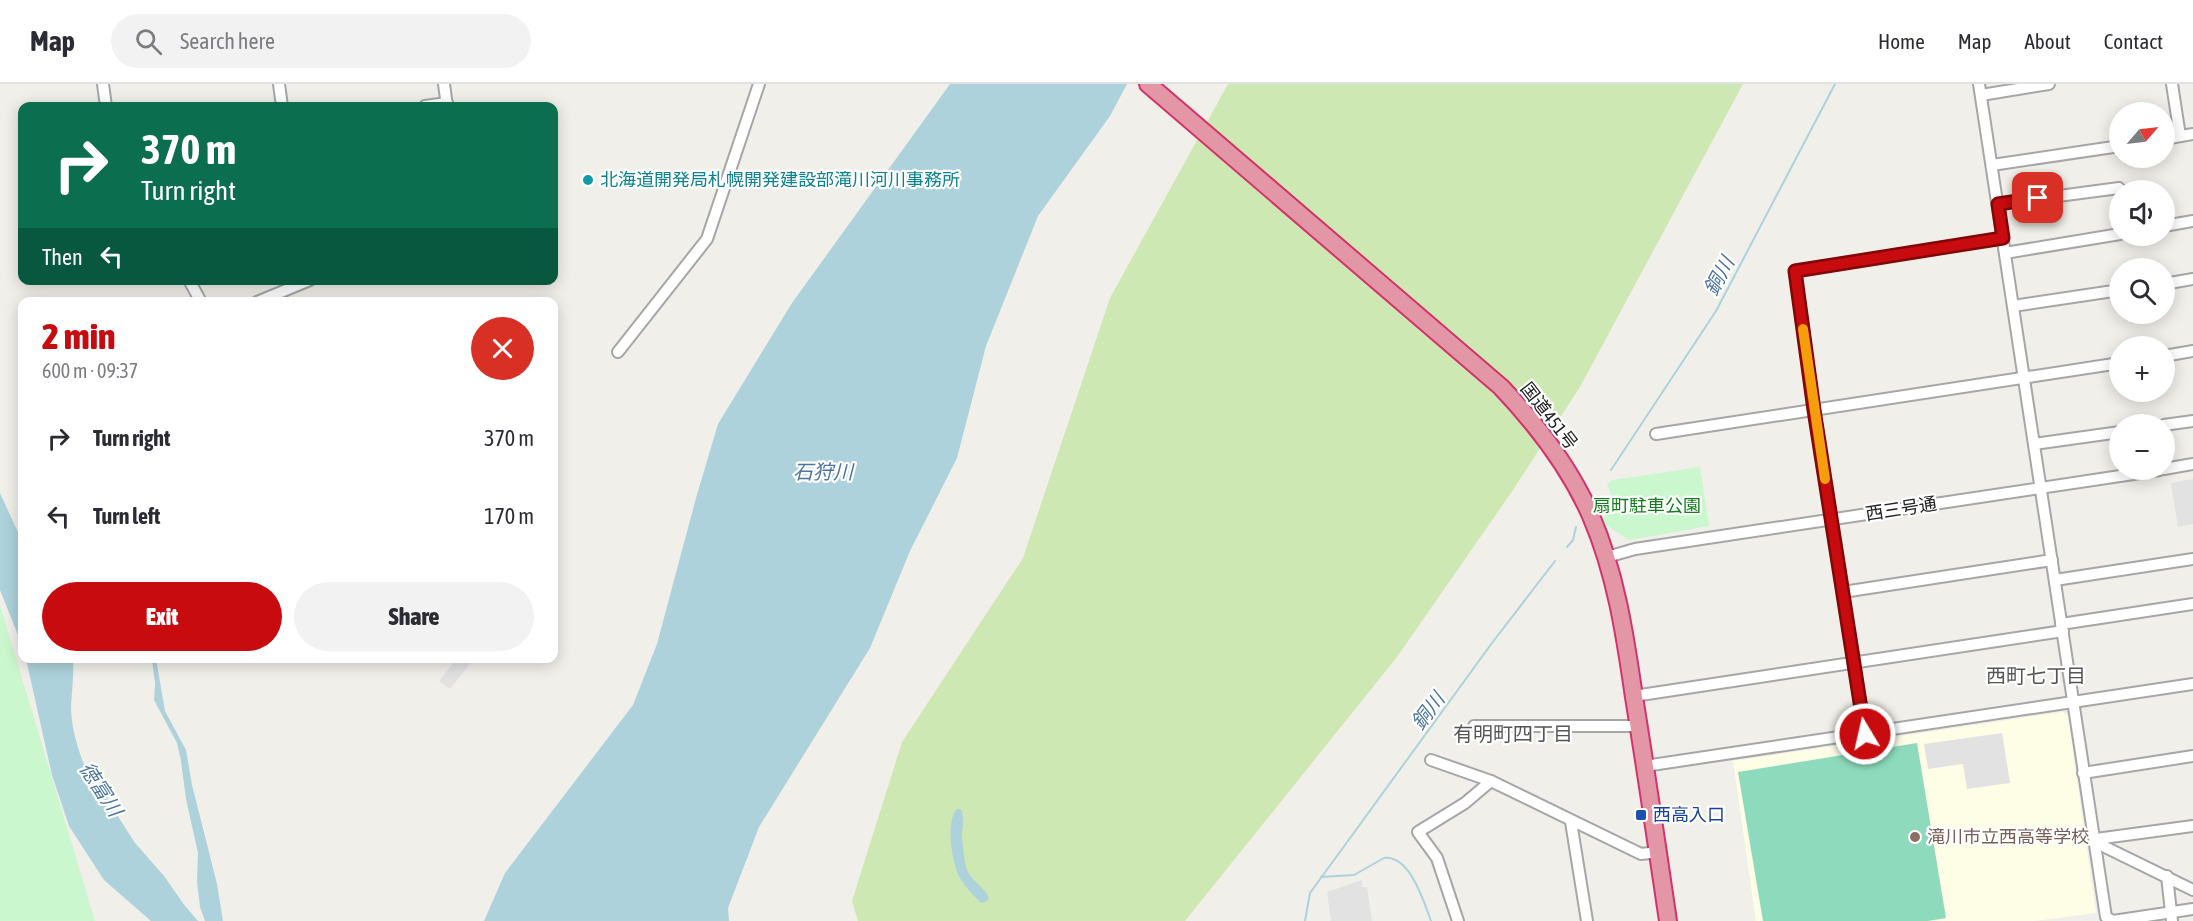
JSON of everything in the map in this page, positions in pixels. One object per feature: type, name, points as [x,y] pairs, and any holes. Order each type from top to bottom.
[{"type":"highway","name":"国道451号","points":[[1148,84],[1501,387],[1543,435],[1560,461],[1591,515],[1615,584],[1625,632],[1668,921]]},
{"type":"street","points":[[103,84],[105,102]]},
{"type":"street","points":[[279,84],[281,102]]},
{"type":"street","points":[[444,84],[447,102]]},
{"type":"street","points":[[618,352],[707,239],[759,84]]},
{"type":"street","points":[[2049,84],[1980,90],[2083,773],[2096,839],[2106,917],[2113,921],[2171,917],[2193,909]]},
{"type":"street","points":[[2172,84],[2180,136]]},
{"type":"street","points":[[2175,137],[2193,134]]},
{"type":"street","points":[[1992,165],[2109,148]]},
{"type":"street","points":[[1998,204],[2109,189]]},
{"type":"street","points":[[2175,224],[2193,221]]},
{"type":"street","points":[[2005,253],[2109,236]]},
{"type":"street","points":[[1865,734],[1814,410],[1795,271],[2003,238]]},
{"type":"street","points":[[2175,282],[2193,279]]},
{"type":"street","points":[[268,297],[298,285]]},
{"type":"street","points":[[2013,306],[2109,292]]},
{"type":"street","points":[[2175,354],[2193,351]]},
{"type":"street","points":[[1656,434],[2109,365]]},
{"type":"street","points":[[2175,423],[2193,421]]},
{"type":"street","points":[[2034,444],[2109,434]]},
{"type":"street","points":[[2175,467],[2193,465]]},
{"type":"street","name":"西三号通","points":[[1607,557],[1635,549],[2109,478]]},
{"type":"street","points":[[2055,580],[2193,559]]},
{"type":"street","points":[[1843,591],[2052,560]]},
{"type":"street","points":[[1634,696],[1854,663],[2193,604]]},
{"type":"street","points":[[1645,766],[2193,684]]},
{"type":"street","points":[[1474,726],[1639,726]]},
{"type":"street","points":[[2083,773],[2193,756]]},
{"type":"street","points":[[1431,760],[1491,781],[1571,822],[1641,854],[1658,852]]},
{"type":"street","points":[[1458,921],[1437,858],[1418,832],[1465,804],[1491,781]]},
{"type":"street","points":[[1571,822],[1587,921]]},
{"type":"street","points":[[2096,839],[2193,826]]},
{"type":"street","points":[[2096,839],[2105,847],[2193,890]]},
{"type":"street","points":[[2167,876],[2171,917]]},
{"type":"shaded area","points":[[2193,479],[2193,524],[2178,527],[2171,483]]},
{"type":"shaded area","points":[[454,663],[471,663],[450,689],[439,681]]},
{"type":"shaded area","name":"滝川市立西高等学校","points":[[2063,712],[2068,716],[2096,913],[2035,921],[1756,921],[1733,761]]},
{"type":"shaded area","points":[[2002,733],[2010,783],[1967,789],[1963,764],[1928,769],[1924,744]]},
{"type":"shaded area","points":[[1362,880],[1362,887],[1367,887],[1372,921],[1331,921],[1327,892]]},
{"type":"green space","points":[[1228,84],[1743,84],[1580,387],[1513,490],[1397,657],[1185,921],[858,921],[852,901],[902,742],[1023,558],[1110,298]]},
{"type":"green space","name":"扇町駐車公園","points":[[1700,467],[1709,526],[1629,540],[1602,522],[1612,496],[1607,485],[1612,480]]},
{"type":"green space","points":[[0,605],[95,921],[0,921]]},
{"type":"green space","points":[[1917,743],[1946,918],[1928,921],[1763,921],[1738,772]]},
{"type":"water","name":"石狩川","points":[[950,84],[1127,84],[1110,116],[1038,216],[986,346],[957,458],[910,551],[870,648],[759,827],[728,908],[729,921],[484,921],[505,873],[633,705],[657,644],[718,424],[792,303]]},
{"type":"water","points":[[0,493],[18,532],[18,635],[0,590]]},
{"type":"water","name":"徳富川","points":[[27,663],[73,663],[71,706],[73,726],[92,783],[101,786],[135,843],[164,876],[198,921],[151,921],[104,880],[69,826],[52,775]]},
{"type":"water","points":[[152,663],[157,663],[165,711],[186,750],[192,785],[217,884],[223,921],[205,921],[200,907],[197,882],[198,853],[186,799],[181,761],[177,743],[154,700]]},
{"type":"water","points":[[957,809],[961,809],[963,816],[962,838],[966,867],[989,898],[981,903],[962,882],[954,863],[951,823]]},
{"type":"waterway","name":"銅川","points":[[1611,470],[1716,311],[1835,84]]},
{"type":"waterway","name":"銅川","points":[[1567,547],[1573,540],[1576,527]]},
{"type":"waterway","name":"銅川","points":[[1305,921],[1310,893],[1492,643],[1555,561]]},
{"type":"waterway","points":[[1321,877],[1354,875],[1384,858],[1393,859],[1401,864],[1415,881],[1431,921]]},
{"type":"slow traffic","points":[[1803,329],[1825,479]]},
{"type":"place","name":"北海道開発局札幌開発建設部滝川河川事務所","points":[[588,180]]},
{"type":"place","name":"西高入口","points":[[1641,815]]},
{"type":"place","name":"滝川市立西高等学校","points":[[1915,837]]},
{"type":"district","name":"西町七丁目","points":[[2036,676]]},
{"type":"district","name":"有明町四丁目","points":[[1513,734]]},
{"type":"route","points":[[1865,734],[1814,410],[1795,271],[2003,238],[1998,204],[2038,198]]}]
